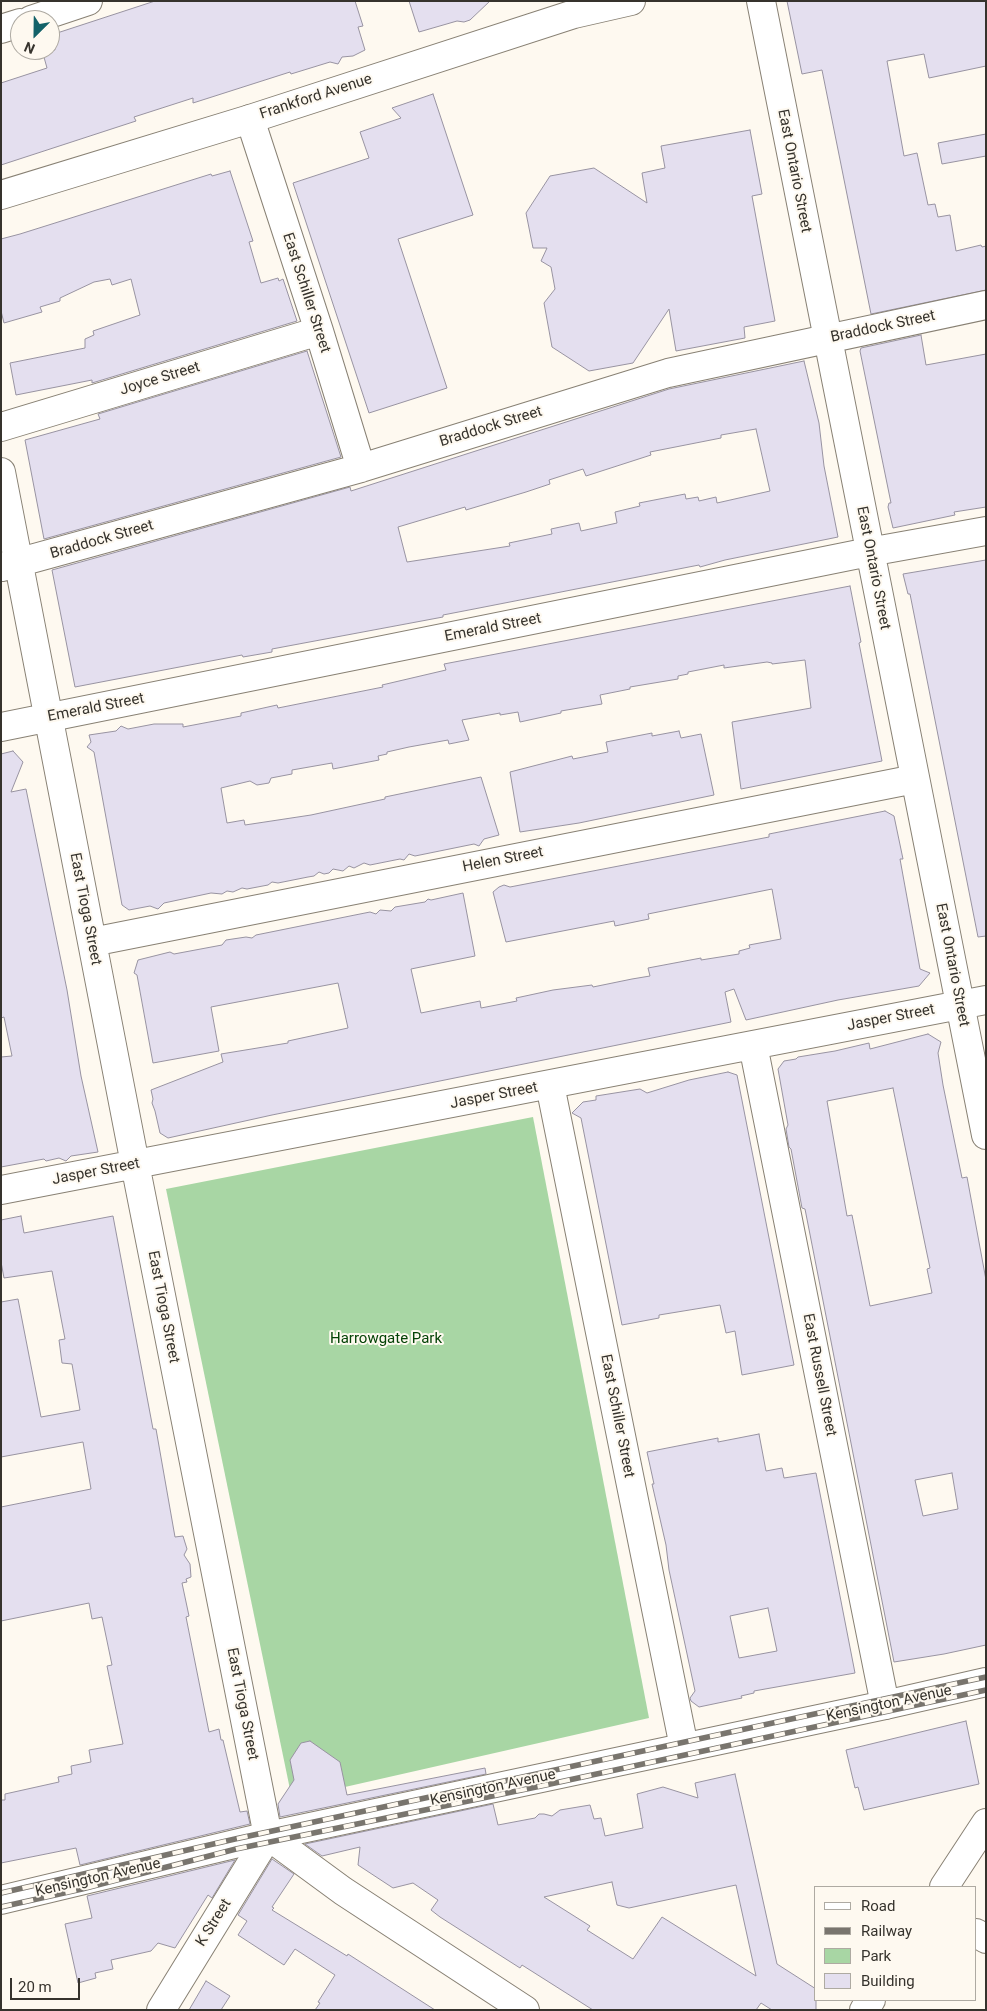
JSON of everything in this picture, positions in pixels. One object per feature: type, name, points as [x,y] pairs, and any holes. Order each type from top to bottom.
[{"type":"street","points":[[60,10],[88,1]]},
{"type":"street","name":"Frankford Avenue","points":[[1,195],[250,118],[574,14],[631,1]]},
{"type":"street","name":"East Ontario Street","points":[[761,1],[986,1135]]},
{"type":"street","name":"East Schiller Street","points":[[250,118],[319,331],[360,468]]},
{"type":"street","name":"Braddock Street","points":[[10,565],[360,468],[668,373],[986,305]]},
{"type":"street","name":"Joyce Street","points":[[1,428],[319,331]]},
{"type":"street","name":"East Tioga Street","points":[[1,472],[10,565],[48,717],[268,1836]]},
{"type":"street","name":"Emerald Street","points":[[1,727],[869,552],[986,531]]},
{"type":"street","name":"Helen Street","points":[[92,942],[915,779]]},
{"type":"street","name":"Jasper Street","points":[[1,1190],[986,1000]]},
{"type":"street","name":"East Russell Street","points":[[753,1044],[885,1705]]},
{"type":"street","name":"East Schiller Street","points":[[550,1085],[684,1747]]},
{"type":"street","name":"Kensington Avenue","points":[[1,1900],[268,1836],[986,1682]]},
{"type":"street","points":[[945,1886],[986,1823]]},
{"type":"street","points":[[268,1836],[343,1891],[525,2010]]},
{"type":"street","name":"K Street","points":[[161,2010],[268,1836]]},
{"type":"green space","name":"Harrowgate Park","points":[[533,1117],[649,1718],[292,1799],[166,1189]]},
{"type":"building","points":[[155,1],[355,1],[363,26],[358,27],[365,50],[353,56],[342,57],[338,64],[330,62],[291,74],[290,72],[193,103],[193,98],[134,117],[136,121],[1,165],[1,83],[47,68],[45,60],[60,60],[60,32]]},
{"type":"building","points":[[409,1],[490,1],[470,20],[464,22],[457,21],[419,32]]},
{"type":"building","points":[[787,1],[986,1],[986,66],[929,78],[924,54],[887,61],[904,156],[917,153],[928,205],[935,204],[938,217],[950,215],[956,251],[981,245],[982,247],[986,246],[986,290],[871,314],[822,70],[802,74]]},
{"type":"building","points":[[433,94],[473,215],[398,239],[447,388],[369,413],[293,183],[369,158],[360,132],[401,118],[392,108]]},
{"type":"building","points":[[750,130],[762,194],[752,196],[775,321],[744,327],[745,338],[676,351],[669,309],[633,363],[589,371],[552,347],[544,303],[555,289],[551,267],[541,261],[547,248],[533,248],[526,213],[550,176],[594,168],[647,203],[642,173],[665,168],[661,146]]},
{"type":"building","points":[[986,134],[986,156],[942,164],[938,143]]},
{"type":"building","points":[[230,171],[253,241],[249,242],[261,283],[278,278],[279,281],[283,279],[297,321],[92,383],[92,380],[16,395],[10,363],[85,348],[85,339],[94,335],[93,331],[140,315],[131,279],[112,285],[110,279],[94,282],[60,298],[60,301],[40,307],[42,312],[4,323],[1,311],[1,239],[211,174],[212,176]]},
{"type":"building","points":[[921,335],[926,365],[986,354],[986,507],[954,512],[955,515],[893,528],[888,507],[889,503],[891,503],[860,351],[861,348]]},
{"type":"building","points":[[307,351],[341,457],[44,539],[25,440],[100,419],[98,414]]},
{"type":"building","points":[[804,361],[819,423],[824,466],[838,537],[725,560],[700,567],[699,565],[443,615],[443,617],[272,649],[272,652],[243,657],[242,655],[75,687],[52,570],[350,487],[351,491],[669,389]],"holes":[[[756,429],[770,491],[717,503],[716,497],[699,501],[698,497],[686,499],[685,494],[639,503],[640,506],[615,512],[617,523],[581,531],[579,523],[551,529],[552,534],[509,543],[510,546],[407,562],[398,527],[465,507],[466,510],[526,492],[550,484],[549,480],[583,469],[586,476],[651,455],[650,452],[721,438],[721,435]]]},
{"type":"building","points":[[986,560],[986,936],[978,937],[910,594],[908,594],[903,574]]},
{"type":"building","points":[[850,586],[882,761],[741,789],[732,722],[811,708],[805,660],[772,664],[767,662],[724,668],[724,665],[688,672],[688,674],[678,676],[678,679],[630,687],[630,689],[600,695],[602,704],[561,711],[561,713],[520,722],[518,712],[500,715],[500,713],[462,720],[469,740],[449,744],[448,740],[409,747],[387,752],[387,754],[378,756],[379,760],[333,769],[332,763],[292,770],[292,774],[271,778],[269,783],[257,785],[250,781],[221,788],[227,823],[244,820],[245,825],[311,815],[481,777],[499,835],[484,839],[479,846],[474,844],[415,856],[409,854],[404,860],[400,859],[370,865],[364,863],[354,868],[349,866],[343,871],[333,869],[329,873],[319,872],[314,876],[278,883],[272,882],[268,885],[247,889],[242,888],[233,892],[211,893],[164,903],[158,909],[150,906],[129,910],[122,905],[94,752],[87,747],[91,742],[89,735],[116,731],[121,726],[128,729],[154,724],[183,724],[183,727],[241,716],[241,713],[277,705],[278,708],[383,687],[382,685],[446,670],[444,664]]},
{"type":"building","points":[[679,731],[681,738],[701,734],[714,795],[579,823],[520,832],[510,772],[572,756],[573,759],[608,752],[606,742],[652,733],[652,736]]},
{"type":"building","points":[[13,751],[23,762],[11,792],[26,789],[67,990],[81,1076],[98,1152],[71,1156],[66,1161],[59,1158],[46,1161],[44,1159],[1,1167],[1,1057],[12,1056],[4,1017],[1,1018],[1,754]]},
{"type":"building","points":[[885,811],[894,816],[903,859],[900,859],[920,969],[930,973],[919,986],[838,1000],[746,1020],[734,989],[725,992],[731,1022],[272,1115],[168,1138],[160,1133],[152,1103],[151,1090],[223,1062],[221,1054],[288,1043],[288,1041],[348,1028],[338,983],[211,1007],[219,1051],[153,1063],[137,975],[134,973],[138,960],[170,952],[174,954],[222,945],[226,940],[252,938],[256,935],[370,912],[376,914],[380,910],[391,911],[395,907],[463,893],[475,956],[411,969],[421,1013],[480,1001],[481,1008],[517,1001],[516,998],[553,990],[592,985],[593,987],[650,976],[648,968],[701,958],[701,960],[739,954],[739,951],[750,948],[749,945],[781,939],[772,889],[648,914],[649,919],[615,926],[614,921],[506,942],[493,892],[504,885],[510,887],[769,837],[769,834]]},
{"type":"building","points":[[928,1034],[941,1042],[938,1053],[943,1085],[962,1178],[967,1177],[986,1280],[986,1645],[894,1662],[805,1209],[802,1208],[791,1149],[789,1147],[786,1129],[788,1125],[778,1069],[784,1061],[798,1057],[869,1043],[870,1049]],"holes":[[[893,1088],[930,1268],[927,1269],[932,1293],[870,1306],[852,1215],[847,1216],[827,1101]],[[952,1473],[958,1509],[923,1516],[915,1480]]]},
{"type":"building","points":[[728,1072],[737,1075],[794,1365],[742,1375],[735,1331],[726,1333],[720,1305],[659,1315],[659,1318],[622,1325],[581,1118],[572,1113],[583,1102],[596,1100],[596,1096],[640,1089],[647,1093],[689,1080]]},
{"type":"building","points":[[21,1216],[24,1233],[113,1216],[153,1429],[156,1429],[175,1537],[183,1536],[187,1549],[184,1555],[190,1564],[191,1577],[186,1579],[187,1582],[182,1583],[189,1616],[186,1617],[209,1732],[219,1729],[240,1812],[247,1811],[250,1824],[80,1865],[76,1848],[1,1863],[1,1800],[5,1800],[5,1794],[59,1782],[58,1777],[72,1774],[71,1766],[91,1762],[89,1750],[123,1744],[107,1666],[112,1665],[102,1617],[92,1619],[89,1603],[1,1621],[1,1507],[91,1489],[83,1442],[1,1457],[1,1302],[18,1299],[41,1417],[80,1410],[72,1364],[62,1363],[59,1340],[65,1339],[52,1271],[4,1278],[1,1262],[1,1220]]},
{"type":"building","points":[[759,1434],[766,1471],[782,1468],[784,1478],[816,1473],[855,1673],[754,1691],[754,1693],[741,1696],[742,1698],[699,1707],[691,1701],[690,1698],[695,1691],[669,1570],[666,1545],[652,1484],[654,1484],[647,1452],[718,1438],[718,1442]],"holes":[[[768,1608],[777,1651],[739,1658],[730,1616]]]},
{"type":"building","points":[[966,1721],[979,1784],[864,1810],[858,1787],[855,1788],[846,1750]]},
{"type":"building","points":[[310,1741],[340,1762],[347,1795],[485,1768],[486,1774],[280,1817],[278,1804],[294,1780],[290,1760],[301,1743]]},
{"type":"building","points":[[735,1774],[777,1964],[814,1988],[816,2010],[772,2010],[761,2003],[756,2010],[593,2010],[522,1965],[520,1968],[440,1917],[431,1910],[438,1900],[413,1883],[393,1888],[358,1865],[360,1847],[322,1856],[305,1844],[493,1804],[498,1825],[535,1818],[539,1814],[552,1816],[560,1810],[590,1805],[594,1819],[601,1818],[605,1836],[643,1828],[637,1794],[663,1787],[698,1798],[695,1783]],"holes":[[[612,1882],[617,1905],[629,1908],[736,1885],[756,1976],[662,1917],[633,1959],[587,1930],[590,1926],[544,1897]]]},
{"type":"building","points":[[272,1859],[294,1874],[272,1907],[274,1908],[272,1910],[347,1956],[348,1954],[435,2010],[315,2010],[335,1975],[295,1949],[284,1965],[238,1935],[247,1921],[238,1915]]},
{"type":"building","points":[[235,1860],[212,1898],[208,1895],[175,1948],[158,1943],[151,1951],[111,1960],[113,1969],[95,1973],[96,1978],[78,1983],[65,1924],[92,1918],[87,1896]]},
{"type":"building","points":[[206,1981],[230,1996],[221,2010],[189,2010]]},
{"type":"railway","points":[[1,1893],[235,1839],[986,1677]]},
{"type":"railway","points":[[1,1907],[82,1889],[236,1849],[541,1786],[986,1690]]}]
